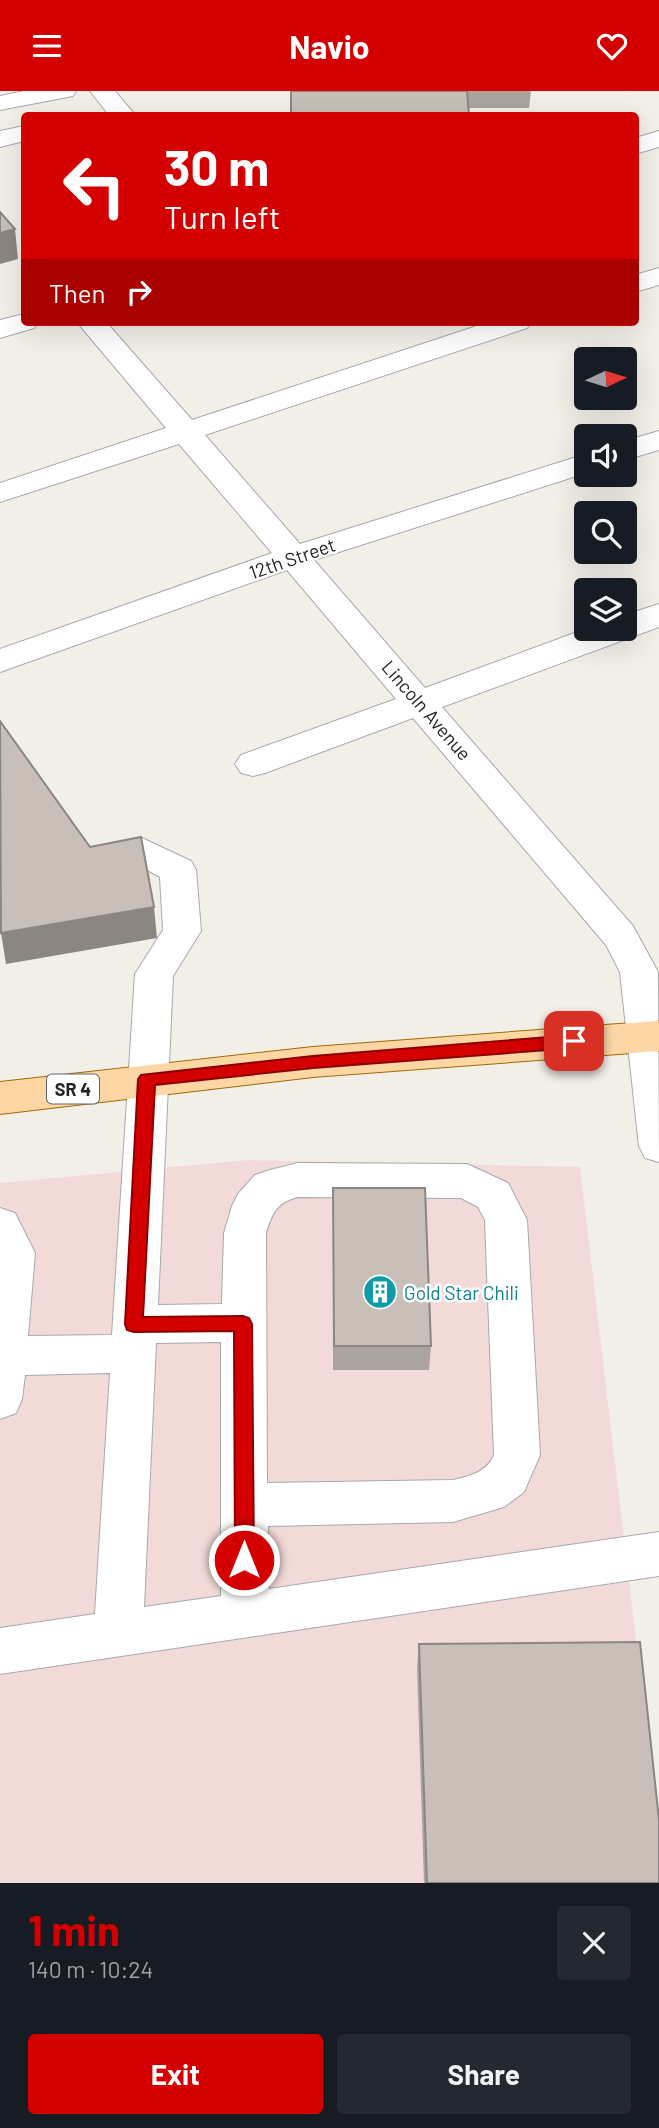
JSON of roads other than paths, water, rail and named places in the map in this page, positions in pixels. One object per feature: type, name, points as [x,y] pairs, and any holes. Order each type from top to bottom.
[{"type":"main road","name":"SR 4","points":[[0,1098],[313,1062],[653,1036]]},
{"type":"street","points":[[0,103],[64,91]]},
{"type":"street","points":[[102,91],[119,112]]},
{"type":"street","points":[[0,139],[21,135]]},
{"type":"street","points":[[639,145],[659,139]]},
{"type":"street","points":[[639,283],[659,276]]},
{"type":"street","points":[[0,329],[21,323]]},
{"type":"street","name":"Lincoln Avenue","points":[[94,326],[620,936],[639,972],[653,1036],[659,1146]]},
{"type":"street","points":[[0,493],[505,326]]},
{"type":"street","points":[[637,447],[659,440]]},
{"type":"street","name":"12th Street","points":[[0,661],[295,556],[574,467]]},
{"type":"street","points":[[637,623],[659,615]]},
{"type":"street","points":[[253,764],[587,641]]},
{"type":"street","points":[[118,1634],[154,974],[182,931],[178,870],[142,851]]},
{"type":"street","points":[[244,1504],[453,1501],[488,1492],[508,1477],[517,1455],[506,1220],[492,1195],[467,1181],[298,1180],[270,1187],[253,1206],[245,1233],[243,1324],[244,1504],[245,1615]]},
{"type":"street","points":[[0,1225],[14,1253],[0,1399]]},
{"type":"street","points":[[4,1356],[243,1324]]},
{"type":"street","points":[[0,1651],[659,1554]]},
{"type":"place","name":"Gold Star Chili","points":[[380,1292]]}]
